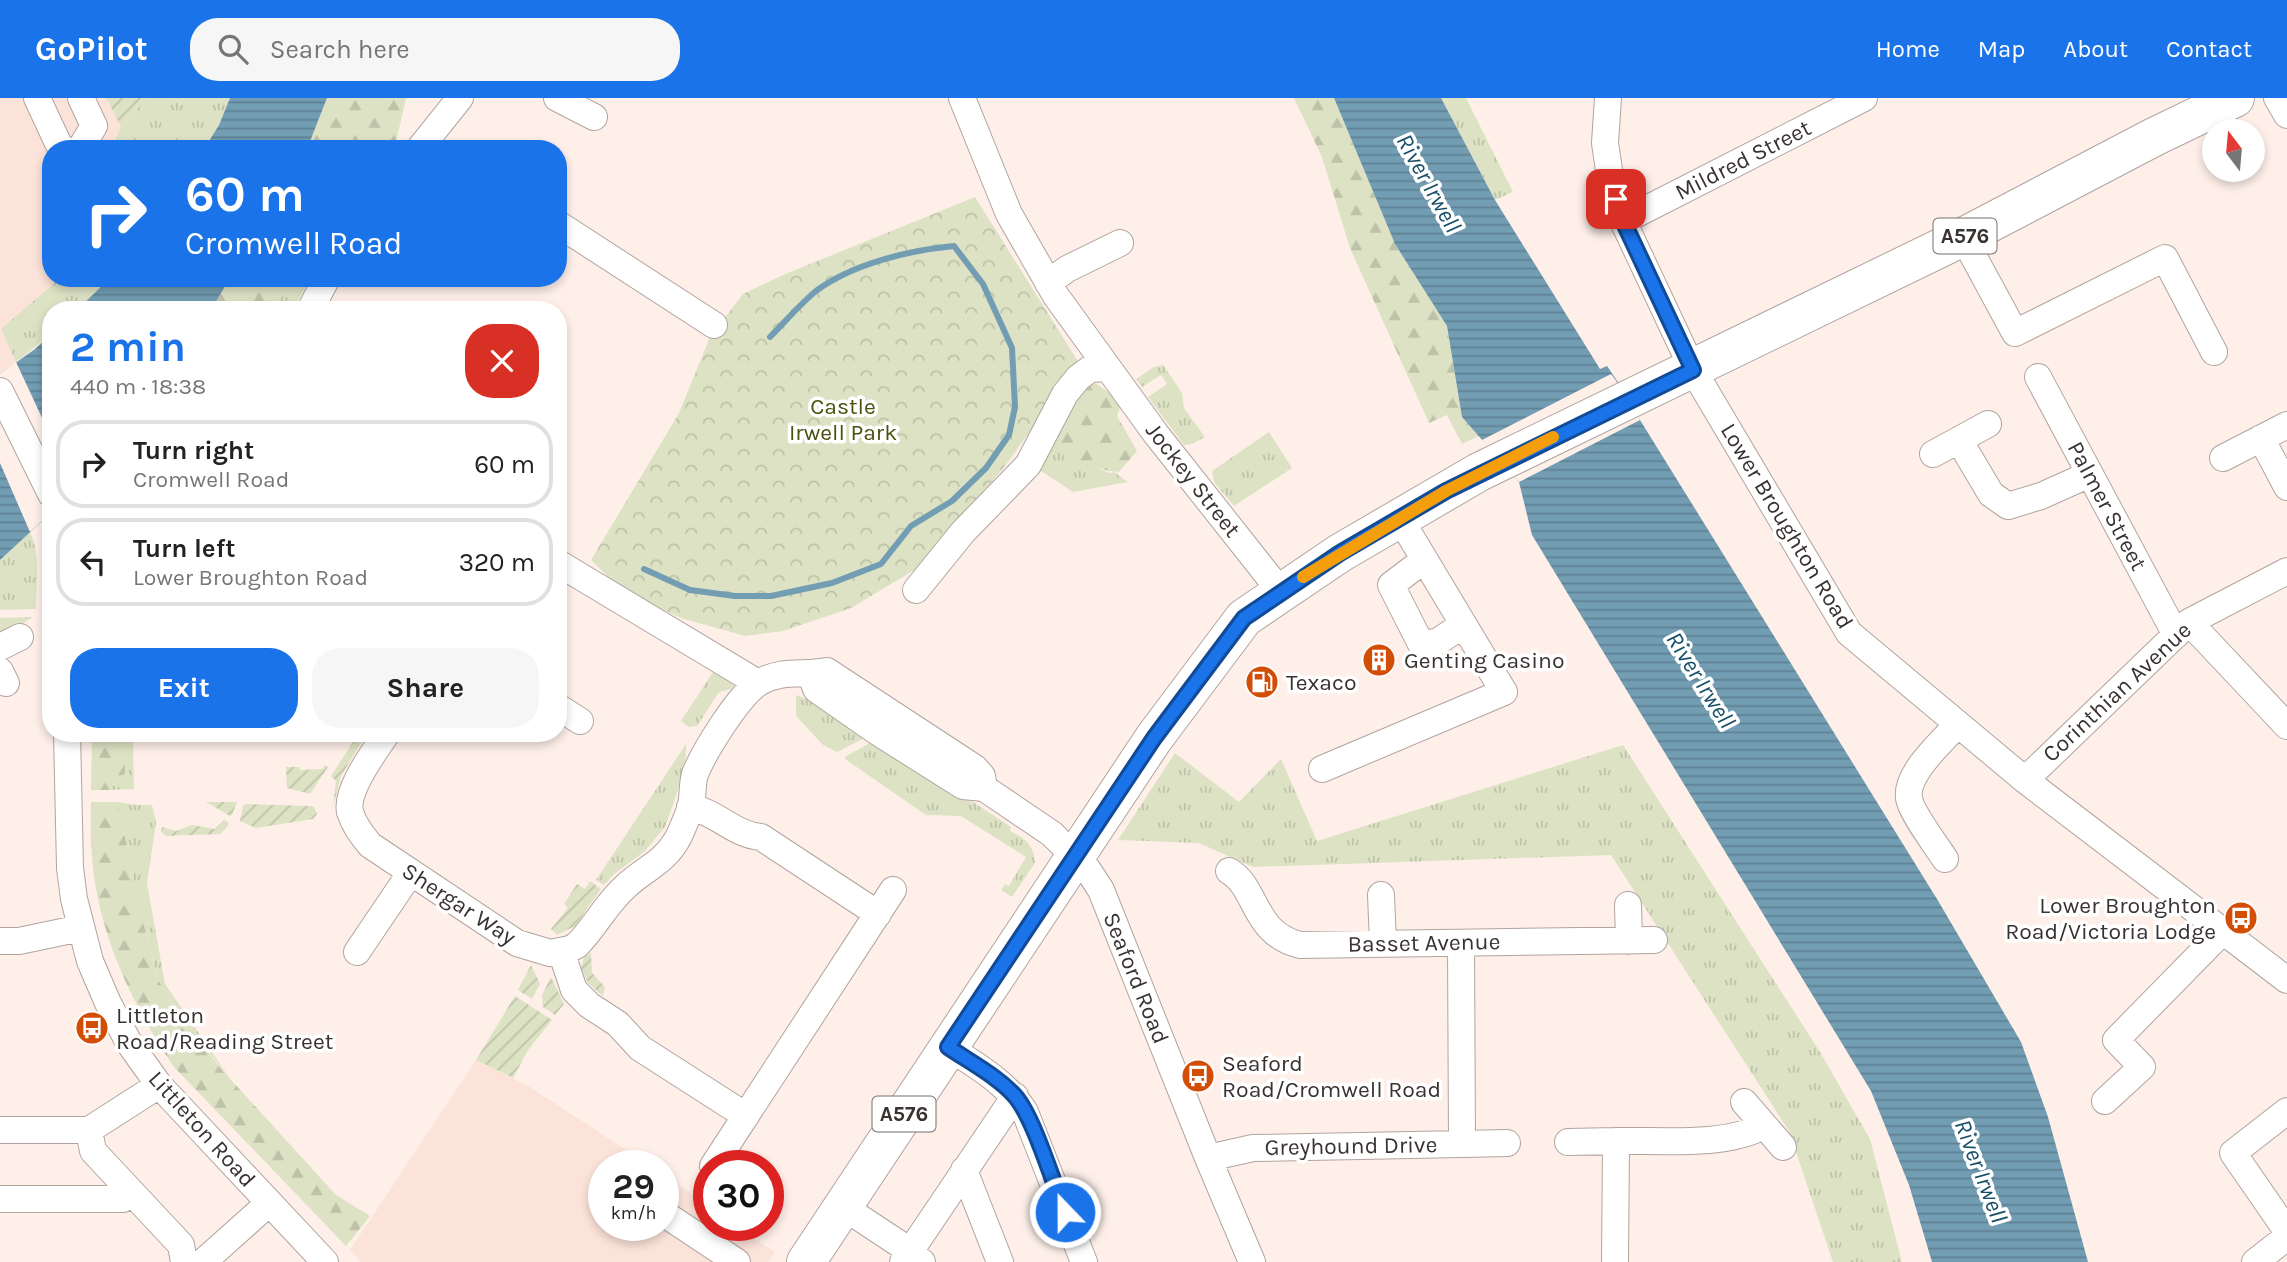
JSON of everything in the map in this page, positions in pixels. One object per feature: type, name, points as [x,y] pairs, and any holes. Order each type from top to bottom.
[{"type":"highway","name":"A576","points":[[806,1262],[1154,738],[1244,618],[1399,517],[1501,462],[1963,237],[2154,137],[2235,98]]},
{"type":"street","points":[[37,98],[57,140]]},
{"type":"street","points":[[80,98],[94,126],[85,140]]},
{"type":"street","points":[[426,140],[460,98]]},
{"type":"street","points":[[557,98],[594,117]]},
{"type":"street","name":"Jockey Street","points":[[962,98],[1009,214],[1048,283],[1156,434],[1281,592]]},
{"type":"street","name":"Lower Broughton Road","points":[[1608,98],[1605,143],[1610,177],[1623,221],[1693,370],[1849,633],[2025,780],[2287,980]]},
{"type":"street","name":"Mildred Street","points":[[1623,221],[1864,98]]},
{"type":"street","points":[[2277,98],[2287,115]]},
{"type":"street","points":[[567,230],[714,325]]},
{"type":"street","points":[[1963,237],[2020,342],[2165,258],[2214,352]]},
{"type":"street","points":[[1048,283],[1067,270],[1120,243]]},
{"type":"street","points":[[916,590],[963,532],[1028,465],[1065,394],[1078,378],[1090,369],[1107,368]]},
{"type":"street","name":"Palmer Street","points":[[2039,377],[2090,474],[2182,628],[2287,726]]},
{"type":"street","points":[[0,391],[42,476]]},
{"type":"street","points":[[1933,454],[1988,424]]},
{"type":"street","points":[[2222,458],[2287,425]]},
{"type":"street","points":[[2261,438],[2287,487]]},
{"type":"street","points":[[1959,440],[1991,494],[2008,506],[2041,496],[2090,474]]},
{"type":"street","points":[[1322,769],[1504,692],[1399,517]]},
{"type":"street","points":[[1424,559],[1391,585],[1421,644],[1437,642],[1463,625]]},
{"type":"street","points":[[567,568],[758,683],[713,737],[695,776],[690,807],[671,849],[659,863],[624,887],[577,945],[561,951],[574,990],[589,1005],[618,1024],[640,1048],[746,1116]]},
{"type":"street","name":"Corinthian Avenue","points":[[2025,780],[2182,628],[2287,571]]},
{"type":"street","name":"Seaford Road","points":[[758,683],[788,673],[811,675],[827,671],[975,768],[982,776],[984,788],[1052,834],[1088,870],[1101,890],[1252,1262]]},
{"type":"street","points":[[1945,859],[1909,802],[1909,788],[1923,762],[1958,724]]},
{"type":"street","name":"Littleton Road","points":[[67,742],[70,868],[90,961],[116,1021],[159,1085],[325,1262]]},
{"type":"street","name":"Shergar Way","points":[[381,742],[363,769],[350,801],[350,811],[356,827],[370,845],[517,943],[538,950],[561,951]]},
{"type":"street","points":[[690,807],[705,809],[747,836],[761,838],[878,914]]},
{"type":"street","points":[[357,952],[411,872]]},
{"type":"street","name":"Basset Avenue","points":[[1229,872],[1238,876],[1259,916],[1287,942],[1300,945],[1642,940],[1628,905]]},
{"type":"street","points":[[723,1150],[893,890]]},
{"type":"street","points":[[1381,895],[1383,943]]},
{"type":"street","points":[[0,941],[19,941],[81,928]]},
{"type":"street","points":[[2105,1101],[2142,1067],[2116,1040],[2223,931]]},
{"type":"street","name":"Greyhound Drive","points":[[1208,1158],[1234,1151],[1278,1147],[1462,1144],[1461,943]]},
{"type":"street","points":[[948,1047],[1000,1082],[1015,1096],[1025,1112],[1084,1262]]},
{"type":"street","points":[[0,1130],[89,1129],[159,1085]]},
{"type":"street","points":[[842,1206],[911,1258],[964,1170],[1015,1096]]},
{"type":"street","points":[[1744,1102],[1783,1147]]},
{"type":"street","points":[[2287,1111],[2232,1153],[2287,1231]]},
{"type":"street","points":[[1568,1142],[1728,1139],[1747,1135],[1763,1126]]},
{"type":"street","points":[[89,1129],[93,1151],[181,1245],[201,1261],[269,1203]]},
{"type":"street","points":[[1615,1262],[1616,1141]]},
{"type":"street","points":[[1462,1144],[1507,1143]]},
{"type":"street","points":[[964,1170],[1000,1262]]},
{"type":"street","points":[[0,1199],[123,1199],[132,1193]]},
{"type":"street","points":[[679,1224],[737,1262]]},
{"type":"street","points":[[2255,1262],[2287,1237]]},
{"type":"shaded area","points":[[0,98],[106,98],[121,127],[114,140],[42,140],[42,287],[50,287],[1,329],[16,362],[0,374]]},
{"type":"shaded area","points":[[476,1060],[530,1087],[626,1150],[588,1150],[588,1241],[679,1241],[679,1185],[693,1195],[693,1241],[758,1241],[775,1252],[768,1262],[361,1262],[350,1250]]},
{"type":"green space","points":[[106,98],[147,98],[121,127]]},
{"type":"green space","points":[[147,98],[230,98],[210,140],[114,140],[121,127]]},
{"type":"green space","points":[[327,98],[406,98],[396,140],[311,140]]},
{"type":"green space","points":[[1294,98],[1334,98],[1395,244],[1447,326],[1462,417],[1479,436],[1462,444],[1447,415],[1429,423],[1350,248],[1322,157]]},
{"type":"green space","points":[[1441,98],[1466,98],[1513,192],[1495,200]]},
{"type":"green space","name":"Castle Irwell Park","points":[[975,197],[1079,363],[1008,462],[923,565],[851,608],[783,631],[745,636],[681,618],[621,589],[591,560],[679,413],[710,337],[743,294]]},
{"type":"green space","points":[[50,287],[101,287],[86,301],[42,301],[42,341],[16,362],[1,329]]},
{"type":"green space","points":[[225,287],[286,287],[280,301],[216,301]]},
{"type":"green space","points":[[286,287],[306,287],[297,301],[280,301]]},
{"type":"green space","points":[[1163,365],[1182,393],[1184,408],[1205,437],[1192,444],[1184,445],[1148,397],[1167,384],[1161,375],[1142,387],[1136,379],[1154,367]]},
{"type":"green space","points":[[1092,381],[1111,394],[1120,407],[1117,416],[1137,451],[1119,472],[1105,470],[1077,459],[1061,450],[1055,441],[1054,434],[1081,384]]},
{"type":"green space","points":[[1269,432],[1292,468],[1234,506],[1214,482],[1212,471]]},
{"type":"green space","points":[[1054,434],[1069,454],[1109,473],[1114,472],[1128,482],[1073,492],[1038,469]]},
{"type":"green space","points":[[30,532],[37,560],[36,609],[0,610],[0,560]]},
{"type":"green space","points":[[33,617],[0,638],[0,618]]},
{"type":"green space","points":[[717,666],[738,679],[731,689],[719,692],[697,726],[689,727],[681,721]]},
{"type":"green space","points":[[796,695],[809,700],[866,737],[837,752],[823,745],[796,716]]},
{"type":"green space","points":[[92,742],[125,742],[125,773],[108,790],[91,790]]},
{"type":"green space","points":[[125,742],[133,742],[134,789],[108,790],[125,773]]},
{"type":"green space","points":[[353,742],[362,742],[341,776],[333,807],[336,781],[331,776]]},
{"type":"green space","points":[[872,742],[958,798],[973,802],[1011,827],[1010,831],[1028,843],[1035,863],[1012,897],[1001,890],[1005,884],[1009,886],[1026,857],[961,816],[926,815],[845,759]]},
{"type":"green space","points":[[686,744],[686,757],[665,827],[645,851],[604,885],[596,880]]},
{"type":"green space","points":[[1623,745],[1820,1052],[1870,1139],[1902,1262],[1833,1262],[1789,1131],[1611,855],[1253,867],[1199,843],[1118,840],[1175,753],[1239,802],[1281,759],[1317,841]]},
{"type":"green space","points":[[325,765],[328,767],[310,794],[287,788],[286,767],[299,767],[300,770],[322,769]]},
{"type":"green space","points":[[91,802],[118,802],[140,911],[159,981],[182,1020],[223,1071],[336,1195],[370,1216],[346,1246],[173,1066],[144,1018],[119,966],[101,912],[91,849]]},
{"type":"green space","points":[[118,802],[152,805],[156,822],[147,883],[165,984],[229,1077],[182,1020],[159,981],[140,911]]},
{"type":"green space","points":[[206,802],[237,802],[230,816]]},
{"type":"green space","points":[[243,806],[311,806],[317,814],[313,819],[256,828],[240,821]]},
{"type":"green space","points":[[224,820],[228,822],[228,826],[220,834],[166,836],[161,832],[162,827],[176,831],[192,825],[215,829]]},
{"type":"green space","points":[[590,881],[601,889],[575,926],[557,935],[551,929],[568,908],[564,904],[577,884],[585,889]]},
{"type":"green space","points":[[591,953],[592,973],[605,987],[603,996],[588,983],[581,968],[584,957]]},
{"type":"green space","points":[[531,965],[540,984],[532,999],[518,990]]},
{"type":"green space","points":[[551,977],[564,1004],[555,1015],[543,1007],[542,995]]},
{"type":"green space","points":[[515,996],[552,1020],[528,1050],[513,1078],[476,1060]]},
{"type":"water","points":[[230,98],[327,98],[311,140],[210,140]]},
{"type":"water","name":"River Irwell","points":[[1334,98],[1441,98],[1495,200],[1600,369],[1607,366],[1630,400],[1937,899],[2021,1042],[2048,1117],[2088,1262],[1932,1262],[1909,1185],[1871,1091],[1532,535],[1519,482],[1462,417],[1447,326],[1395,244]]},
{"type":"water","points":[[101,287],[225,287],[216,301],[86,301]]},
{"type":"water","points":[[42,342],[42,521],[0,560],[0,374]]},
{"type":"pier","points":[[16,362],[42,418],[42,521],[30,532],[0,463],[0,374]]},
{"type":"pier","points":[[1611,374],[1630,400],[1640,420],[1519,482],[1482,440]]},
{"type":"waterway","points":[[644,569],[690,590],[735,596],[771,596],[832,583],[881,564],[911,526],[952,501],[986,468],[1009,435],[1015,407],[1012,348],[983,284],[954,246],[882,260],[830,281],[798,307],[770,337]]},
{"type":"slow traffic","points":[[1303,577],[1479,472],[1553,437]]},
{"type":"place","name":"Genting Casino","points":[[1379,660]]},
{"type":"place","name":"Texaco","points":[[1262,682]]},
{"type":"place","name":"Lower Broughton Road/Victoria Lodge","points":[[2241,918]]},
{"type":"place","name":"Littleton Road/Reading Street","points":[[92,1028]]},
{"type":"place","name":"Seaford Road/Cromwell Road","points":[[1198,1076]]},
{"type":"route","points":[[1065,1212],[1025,1112],[1015,1096],[1000,1082],[948,1047],[1154,738],[1244,618],[1340,553],[1479,472],[1693,370],[1651,284],[1616,199]]}]
